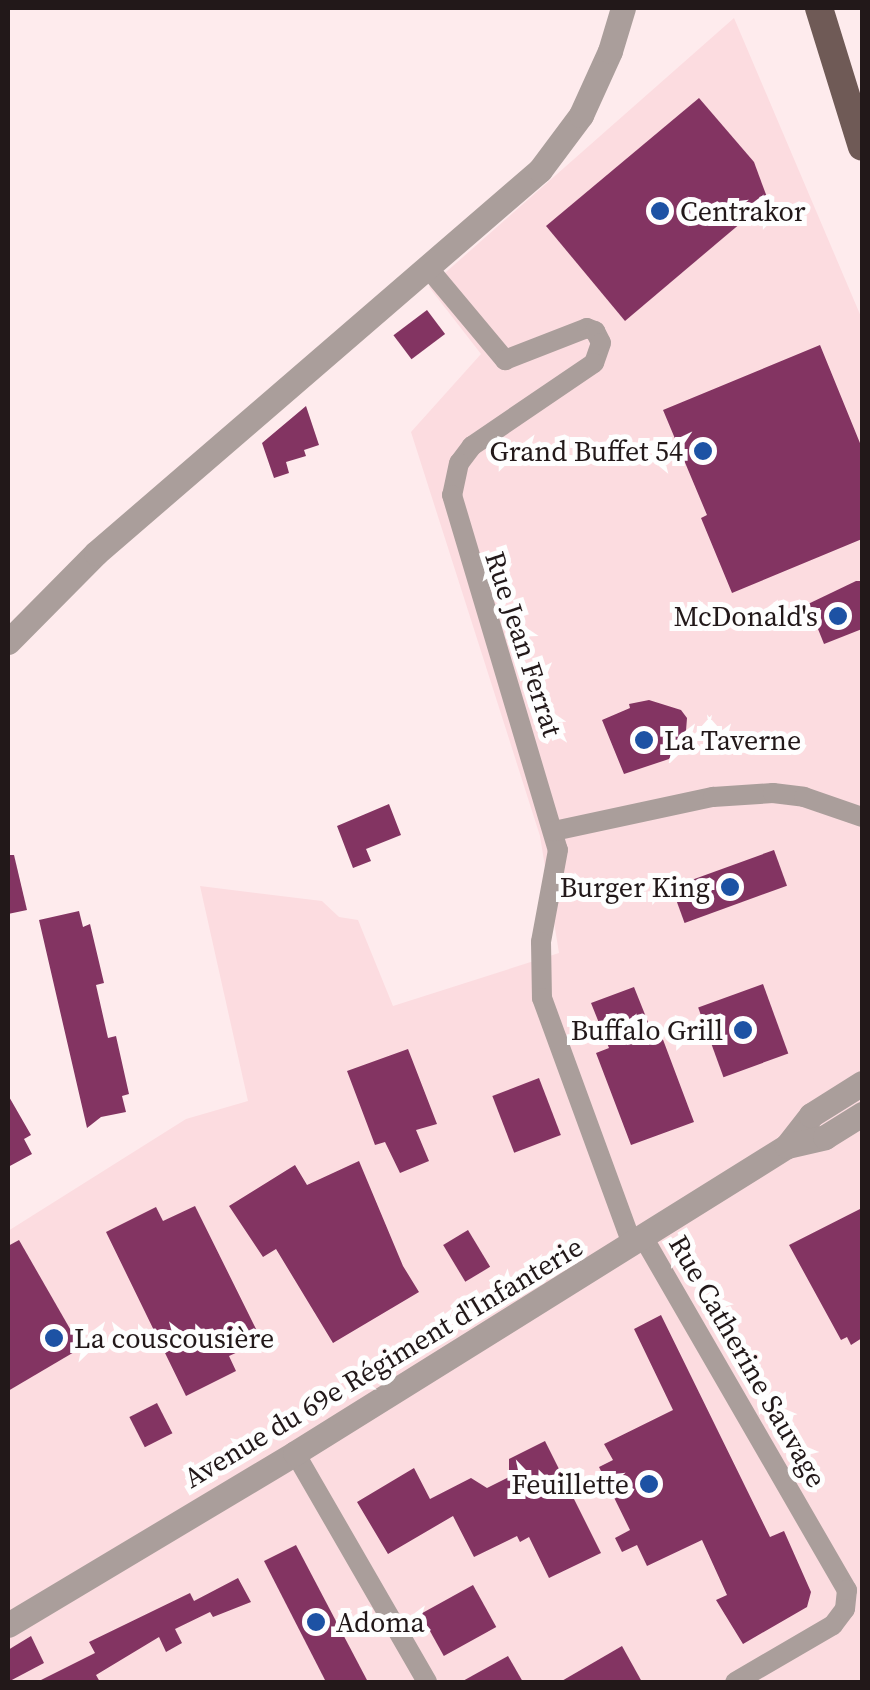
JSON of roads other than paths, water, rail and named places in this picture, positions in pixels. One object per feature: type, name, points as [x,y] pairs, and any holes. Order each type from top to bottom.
[{"type":"main road","points":[[819,8],[862,147]]},
{"type":"street","points":[[8,642],[96,553],[512,198],[565,138],[597,83],[624,8]]},
{"type":"street","name":"Rue Jean Ferrat","points":[[429,269],[504,360],[587,328],[595,331],[600,343],[594,363],[472,446],[453,484],[454,515],[556,841],[541,942],[542,998],[638,1240]]},
{"type":"street","points":[[556,841],[713,797],[773,793],[804,797],[862,817]]},
{"type":"street","name":"Avenue du 69e Régiment d'Infanterie","points":[[787,1146],[811,1115],[862,1083]]},
{"type":"street","name":"Avenue du 69e Régiment d'Infanterie","points":[[8,1624],[295,1454],[787,1146],[825,1137],[862,1114]]},
{"type":"street","name":"Rue Catherine Sauvage","points":[[638,1240],[847,1590],[845,1609],[834,1625],[735,1682]]},
{"type":"street","points":[[295,1454],[427,1682]]},
{"type":"place","name":"Centrakor","points":[[660,211]]},
{"type":"place","name":"Grand Buffet 54","points":[[703,451]]},
{"type":"place","name":"McDonald's","points":[[838,616]]},
{"type":"place","name":"La Taverne","points":[[644,740]]},
{"type":"place","name":"Burger King","points":[[730,887]]},
{"type":"place","name":"Buffalo Grill","points":[[743,1030]]},
{"type":"place","name":"La couscousière","points":[[54,1338]]},
{"type":"place","name":"Feuillette","points":[[649,1484]]},
{"type":"place","name":"Adoma","points":[[316,1622]]}]
